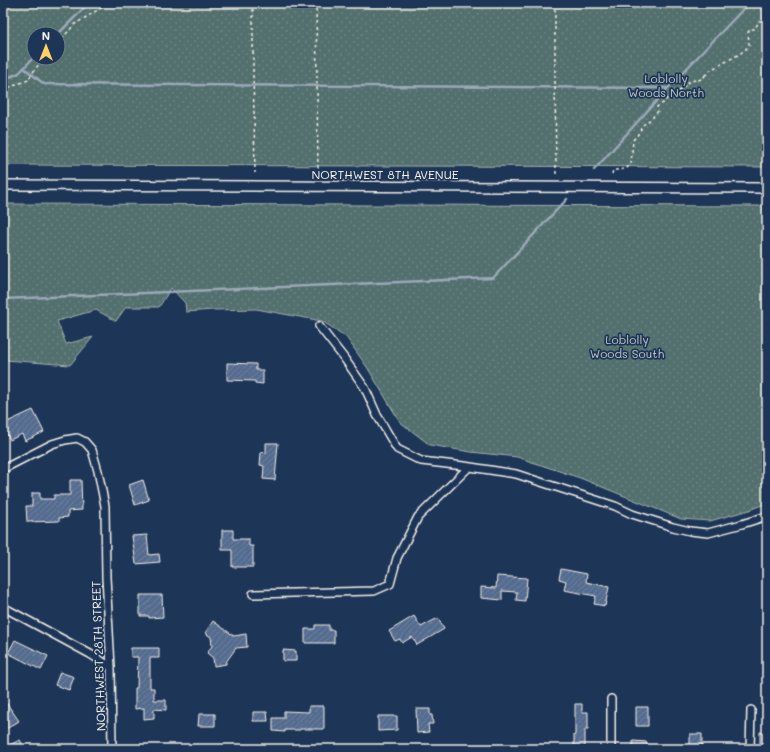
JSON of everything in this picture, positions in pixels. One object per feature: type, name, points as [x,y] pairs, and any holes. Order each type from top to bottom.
[{"type":"street","name":"NORTHWEST 8TH AVENUE","points":[[3,185],[767,188]]},
{"type":"street","points":[[319,326],[365,388],[377,415],[398,449],[421,461],[516,474],[615,506],[632,514],[690,531],[708,533],[767,516]]},
{"type":"street","name":"NORTHWEST 28TH STREET","points":[[3,467],[7,467],[52,444],[65,440],[77,438],[85,442],[92,450],[105,506],[111,667],[112,749]]},
{"type":"street","points":[[253,594],[374,592],[390,584],[398,558],[418,517],[469,467]]},
{"type":"street","points":[[3,607],[111,667]]},
{"type":"street","points":[[610,749],[611,699]]},
{"type":"street","points":[[750,710],[750,749]]},
{"type":"path","points":[[66,34],[75,24],[101,8],[103,3]]},
{"type":"path","points":[[253,3],[255,173]]},
{"type":"path","points":[[316,3],[318,173]]},
{"type":"path","points":[[555,3],[556,174]]},
{"type":"path","points":[[612,174],[613,170],[625,169],[629,167],[631,164],[634,140],[643,125],[656,114],[659,104],[664,103],[668,97],[673,98],[678,90],[682,89],[690,81],[701,80],[710,70],[745,50],[749,43],[748,32],[751,29],[755,29],[759,21],[765,19],[767,27]]},
{"type":"path","points":[[3,90],[28,80],[38,66]]},
{"type":"green space","name":"Loblolly Woods North","points":[[3,3],[767,3],[767,167],[3,165]]},
{"type":"green space","name":"Loblolly Woods South","points":[[3,204],[767,206],[767,503],[749,510],[710,521],[681,519],[580,478],[517,457],[471,452],[430,445],[400,422],[367,367],[346,337],[322,321],[256,309],[186,312],[185,303],[171,288],[159,307],[126,307],[116,321],[96,310],[57,321],[66,344],[93,337],[70,365],[5,360],[6,384],[3,384]]},
{"type":"building","points":[[227,363],[256,364],[256,370],[263,370],[263,384],[255,383],[255,381],[227,380]]},
{"type":"building","points":[[33,410],[44,432],[25,441],[22,434],[10,440],[3,427],[3,424]]},
{"type":"building","points":[[266,443],[278,443],[275,480],[263,479],[264,466],[260,465],[261,452],[266,453]]},
{"type":"building","points":[[70,480],[81,480],[82,510],[68,511],[68,517],[59,518],[59,521],[27,522],[26,506],[32,506],[32,493],[40,493],[40,499],[54,499],[54,495],[70,495]]},
{"type":"building","points":[[143,480],[149,500],[135,505],[129,485]]},
{"type":"building","points":[[222,530],[233,530],[233,539],[249,539],[249,546],[253,546],[253,567],[232,567],[232,550],[222,550]]},
{"type":"building","points":[[147,535],[149,555],[159,554],[160,562],[136,564],[132,536]]},
{"type":"building","points":[[561,569],[587,574],[586,582],[609,587],[605,606],[594,604],[596,596],[564,590],[566,581],[559,579]]},
{"type":"building","points":[[497,576],[527,578],[525,601],[516,600],[517,592],[502,591],[502,600],[481,598],[481,587],[496,588]]},
{"type":"building","points":[[140,595],[162,595],[163,617],[149,618],[149,616],[140,616]]},
{"type":"building","points":[[414,616],[421,627],[438,618],[444,629],[417,645],[412,637],[402,643],[400,639],[395,641],[389,631]]},
{"type":"building","points":[[213,621],[234,636],[246,634],[247,647],[236,648],[226,664],[214,666],[213,658],[207,653],[212,646],[211,637],[205,633]]},
{"type":"building","points":[[315,625],[329,625],[329,630],[334,630],[334,643],[305,643],[305,629],[315,629]]},
{"type":"building","points":[[15,640],[48,656],[41,670],[8,653]]},
{"type":"building","points":[[131,648],[159,648],[159,658],[150,658],[150,688],[154,688],[154,700],[166,700],[166,710],[154,709],[154,718],[144,719],[144,708],[135,709],[135,688],[137,688],[138,657],[131,657]]},
{"type":"building","points":[[283,650],[296,651],[296,661],[283,661]]},
{"type":"building","points":[[60,672],[74,677],[69,690],[55,685]]},
{"type":"building","points":[[3,698],[19,721],[3,731]]},
{"type":"building","points":[[575,704],[582,704],[582,712],[588,712],[588,729],[585,729],[585,749],[574,749]]},
{"type":"building","points":[[309,706],[324,706],[324,729],[285,730],[285,732],[273,731],[273,718],[284,718],[284,711],[309,712]]},
{"type":"building","points":[[636,707],[648,707],[648,726],[636,726]]},
{"type":"building","points":[[416,709],[430,709],[433,724],[428,724],[429,732],[417,733]]},
{"type":"building","points":[[253,712],[267,712],[268,721],[253,721]]},
{"type":"building","points":[[199,714],[215,714],[215,726],[198,726]]},
{"type":"building","points":[[378,716],[397,716],[397,730],[378,731]]},
{"type":"building","points":[[760,732],[767,732],[767,745],[760,745]]},
{"type":"building","points":[[690,734],[702,734],[702,746],[690,746]]},
{"type":"building","points":[[20,740],[25,749],[3,749],[3,748]]},
{"type":"building","points":[[633,741],[647,742],[647,749],[633,749]]},
{"type":"waterway","points":[[66,26],[89,3]]},
{"type":"waterway","points":[[594,170],[668,88],[749,3]]},
{"type":"waterway","points":[[3,80],[19,73],[26,66]]},
{"type":"waterway","points":[[24,68],[44,84],[668,88]]},
{"type":"waterway","points":[[3,299],[493,278],[567,199]]}]
